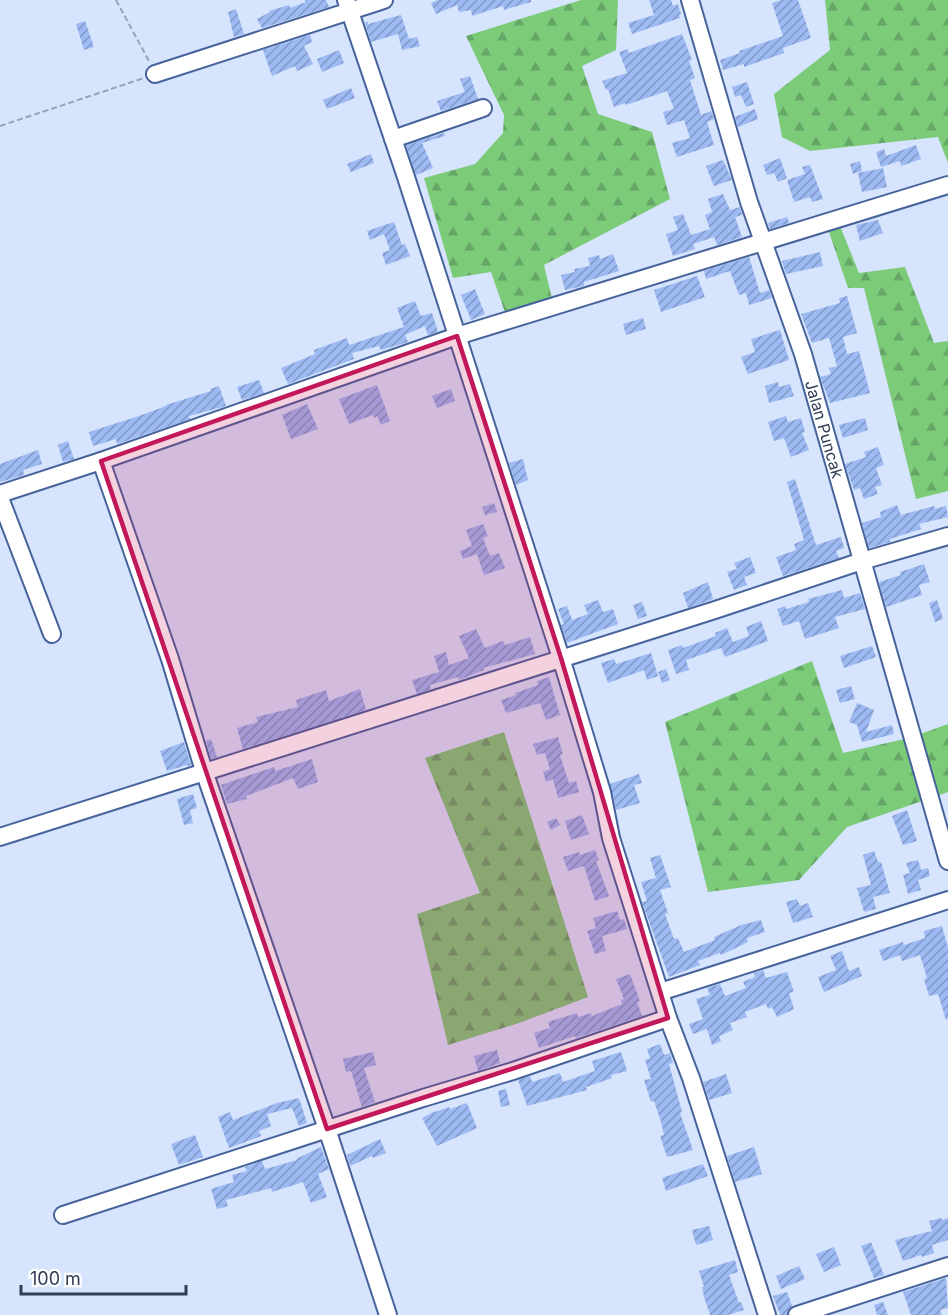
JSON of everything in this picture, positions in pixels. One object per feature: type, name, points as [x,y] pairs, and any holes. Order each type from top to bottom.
[{"type":"street","points":[[155,74],[347,5],[384,0]]},
{"type":"street","name":"Jalan Puncak","points":[[690,0],[740,172],[803,354],[948,861]]},
{"type":"street","points":[[347,5],[393,139],[561,658],[602,792],[611,838],[668,1018],[706,1122],[767,1315]]},
{"type":"street","points":[[393,139],[483,108]]},
{"type":"street","points":[[52,634],[0,496],[457,336],[948,184]]},
{"type":"street","points":[[101,461],[170,659],[204,771],[327,1129],[388,1315]]},
{"type":"street","points":[[0,837],[715,610],[862,561],[948,536]]},
{"type":"street","points":[[660,992],[948,900]]},
{"type":"street","points":[[63,1215],[513,1071],[668,1018]]},
{"type":"street","points":[[797,1315],[948,1266]]},
{"type":"path","points":[[0,126],[155,74],[135,32],[116,0]]},
{"type":"highlighted area","points":[[457,336],[561,658],[668,1018],[327,1129],[101,461]]},
{"type":"green space","points":[[581,0],[618,0],[616,50],[582,66],[598,114],[652,132],[670,199],[544,265],[554,307],[509,324],[491,272],[453,278],[424,178],[475,164],[503,133],[504,115],[466,36]]},
{"type":"green space","points":[[825,0],[948,0],[948,163],[938,137],[810,151],[782,137],[774,94],[830,50]]},
{"type":"green space","points":[[838,221],[859,273],[905,267],[934,343],[948,341],[948,491],[916,499],[864,288],[848,288],[826,223]]},
{"type":"green space","points":[[812,661],[843,753],[909,738],[948,724],[948,792],[847,827],[799,880],[708,892],[665,722]]},
{"type":"green space","points":[[504,732],[588,997],[519,1023],[448,1045],[417,914],[480,893],[425,758]]},
{"type":"building","points":[[305,0],[326,0],[329,7],[262,28],[257,19],[269,11],[289,5],[290,8],[306,2]]},
{"type":"building","points":[[438,0],[531,0],[531,2],[504,10],[503,6],[472,16],[471,10],[459,12],[457,5],[436,14],[431,3]]},
{"type":"building","points":[[649,0],[671,0],[673,6],[678,4],[680,18],[632,34],[628,23],[654,15]]},
{"type":"building","points":[[781,0],[798,0],[811,38],[783,48],[784,53],[744,67],[744,64],[723,70],[720,60],[783,36],[772,3]]},
{"type":"building","points":[[236,9],[244,34],[234,37],[228,12]]},
{"type":"building","points":[[401,15],[409,39],[417,37],[420,46],[402,50],[398,34],[371,42],[365,22],[368,24]]},
{"type":"building","points":[[85,21],[94,47],[84,50],[76,24]]},
{"type":"building","points":[[682,34],[692,60],[689,61],[695,78],[690,80],[701,115],[711,111],[714,119],[707,122],[714,145],[677,157],[672,143],[690,138],[684,120],[667,125],[663,112],[674,109],[667,91],[614,107],[608,89],[606,90],[602,81],[627,73],[619,52],[628,49],[629,53]]},
{"type":"building","points":[[310,35],[312,42],[304,46],[313,64],[297,71],[295,66],[272,76],[263,50]]},
{"type":"building","points":[[339,50],[344,63],[322,72],[317,59]]},
{"type":"building","points":[[470,76],[478,99],[441,111],[437,101],[465,92],[460,79]]},
{"type":"building","points":[[747,82],[754,104],[746,107],[741,95],[735,97],[732,87]]},
{"type":"building","points":[[351,88],[355,98],[327,109],[323,100]]},
{"type":"building","points":[[755,109],[758,119],[738,127],[735,117]]},
{"type":"building","points":[[444,133],[445,136],[422,143],[433,168],[416,175],[406,145]]},
{"type":"building","points":[[916,145],[921,159],[901,166],[900,161],[881,167],[876,152],[884,149],[886,156]]},
{"type":"building","points":[[371,154],[374,163],[351,172],[347,164]]},
{"type":"building","points":[[780,158],[787,178],[778,182],[774,173],[767,175],[763,165]]},
{"type":"building","points":[[723,160],[732,180],[714,186],[706,166]]},
{"type":"building","points":[[860,161],[862,171],[853,174],[850,164]]},
{"type":"building","points":[[810,165],[823,199],[812,202],[810,197],[794,202],[787,180],[805,174],[802,167]]},
{"type":"building","points":[[883,168],[887,187],[862,192],[858,173]]},
{"type":"building","points":[[723,194],[730,210],[740,207],[742,215],[735,217],[742,237],[717,245],[714,237],[693,244],[695,249],[673,256],[666,234],[678,230],[673,217],[683,214],[691,235],[710,229],[705,215],[712,212],[708,199]]},
{"type":"building","points":[[787,217],[789,223],[770,229],[768,223]]},
{"type":"building","points":[[878,220],[883,233],[860,241],[856,225]]},
{"type":"building","points":[[394,222],[402,245],[405,244],[410,256],[386,265],[382,253],[390,250],[384,234],[370,240],[367,231]]},
{"type":"building","points":[[820,252],[823,266],[786,274],[782,261]]},
{"type":"building","points":[[613,254],[619,271],[584,282],[584,286],[565,290],[561,275],[575,272],[574,269],[590,266],[588,258],[599,255],[600,259]]},
{"type":"building","points":[[749,257],[760,293],[769,290],[772,298],[749,305],[746,293],[739,295],[730,271],[706,279],[704,271]]},
{"type":"building","points":[[697,276],[705,297],[661,312],[654,290]]},
{"type":"building","points":[[475,289],[485,314],[471,320],[461,295]]},
{"type":"building","points":[[847,296],[857,333],[843,337],[847,354],[859,351],[870,393],[830,403],[820,377],[831,374],[829,368],[837,366],[829,338],[812,343],[801,314],[840,303],[839,298]]},
{"type":"building","points":[[415,301],[421,316],[432,313],[438,332],[428,335],[425,326],[405,335],[408,342],[381,350],[379,346],[352,353],[354,359],[288,384],[281,368],[315,354],[314,350],[347,338],[349,345],[404,327],[397,308]]},
{"type":"building","points":[[643,318],[646,329],[626,335],[623,324]]},
{"type":"building","points":[[780,330],[789,360],[748,374],[741,357],[755,352],[751,339]]},
{"type":"building","points":[[259,380],[264,393],[242,400],[237,387]]},
{"type":"building","points":[[778,382],[779,387],[790,384],[794,396],[769,403],[765,386]]},
{"type":"building","points":[[377,385],[390,421],[381,425],[377,416],[374,418],[373,415],[349,424],[339,399]]},
{"type":"building","points":[[219,386],[226,406],[189,416],[190,419],[117,444],[116,439],[93,446],[89,432],[211,391],[210,389]]},
{"type":"building","points":[[451,389],[455,401],[437,408],[432,396]]},
{"type":"building","points":[[307,404],[318,429],[291,439],[282,415]]},
{"type":"building","points":[[786,416],[788,422],[801,418],[805,432],[802,433],[809,450],[791,457],[784,438],[774,441],[768,422]]},
{"type":"building","points":[[865,418],[868,430],[843,438],[839,425]]},
{"type":"building","points":[[68,441],[74,459],[63,462],[58,445]]},
{"type":"building","points":[[878,447],[884,465],[876,468],[882,485],[875,487],[878,494],[864,499],[860,488],[854,490],[845,464],[866,457],[864,452]]},
{"type":"building","points":[[38,450],[42,464],[23,470],[24,475],[0,482],[0,464]]},
{"type":"building","points":[[523,459],[528,480],[516,485],[509,463]]},
{"type":"building","points":[[795,479],[816,545],[841,537],[844,548],[836,551],[839,558],[783,576],[776,557],[796,550],[794,544],[804,540],[787,482]]},
{"type":"building","points":[[494,503],[497,512],[485,515],[482,507]]},
{"type":"building","points":[[897,505],[901,515],[934,506],[935,509],[946,506],[948,517],[919,524],[921,529],[869,548],[862,523],[881,517],[880,512]]},
{"type":"building","points":[[483,524],[488,536],[483,538],[490,556],[499,553],[505,568],[484,575],[477,554],[463,559],[460,551],[472,546],[466,530]]},
{"type":"building","points":[[750,557],[756,573],[744,577],[747,585],[734,590],[727,572],[737,569],[734,563]]},
{"type":"building","points":[[924,564],[930,582],[919,585],[922,595],[886,607],[879,582]]},
{"type":"building","points":[[708,582],[713,599],[688,608],[683,593]]},
{"type":"building","points":[[842,590],[844,598],[860,593],[865,609],[835,617],[839,628],[805,639],[799,621],[783,626],[777,609],[785,606],[786,609],[809,602],[808,599]]},
{"type":"building","points":[[598,600],[603,612],[613,609],[618,624],[567,643],[561,625],[564,624],[558,609],[567,606],[572,620],[588,614],[584,605]]},
{"type":"building","points":[[937,600],[943,619],[935,622],[929,603]]},
{"type":"building","points":[[642,602],[647,616],[638,619],[633,605]]},
{"type":"building","points":[[761,621],[768,641],[725,657],[721,648],[686,660],[689,670],[676,674],[668,650],[682,645],[683,648],[716,636],[715,633],[727,628],[733,642],[749,636],[746,627]]},
{"type":"building","points":[[476,629],[485,648],[503,641],[505,645],[530,637],[535,654],[483,668],[484,670],[459,680],[458,677],[430,685],[431,689],[417,694],[412,680],[439,672],[434,656],[446,652],[449,665],[469,658],[459,636]]},
{"type":"building","points":[[872,646],[876,657],[844,668],[840,656]]},
{"type":"building","points":[[651,653],[658,676],[647,680],[644,670],[608,683],[601,663],[614,659],[616,664]]},
{"type":"building","points":[[666,669],[670,680],[662,683],[658,672]]},
{"type":"building","points":[[549,677],[560,715],[546,720],[540,703],[506,713],[501,700],[538,685],[537,681]]},
{"type":"building","points":[[851,686],[855,699],[840,703],[836,690]]},
{"type":"building","points":[[360,689],[366,710],[243,749],[237,728],[258,722],[256,717],[298,707],[296,700],[326,690],[329,701]]},
{"type":"building","points":[[857,703],[874,710],[866,732],[892,725],[894,734],[862,742],[857,725],[849,722]]},
{"type":"building","points":[[558,737],[563,754],[560,755],[569,783],[576,781],[579,792],[558,798],[553,779],[546,782],[543,772],[550,769],[545,753],[537,755],[533,744]]},
{"type":"building","points":[[211,739],[217,757],[211,759],[206,741]]},
{"type":"building","points":[[184,742],[191,765],[167,771],[160,751]]},
{"type":"building","points":[[312,759],[318,782],[298,789],[293,778],[246,796],[247,799],[227,804],[221,785],[274,767],[275,771]]},
{"type":"building","points":[[639,774],[642,783],[634,785],[640,803],[616,810],[610,784]]},
{"type":"building","points":[[193,794],[197,808],[190,810],[193,823],[184,825],[177,799]]},
{"type":"building","points":[[907,810],[917,841],[903,845],[892,816]]},
{"type":"building","points":[[582,815],[589,834],[571,840],[565,821]]},
{"type":"building","points":[[556,818],[560,825],[551,830],[547,822]]},
{"type":"building","points":[[595,850],[599,860],[596,861],[609,896],[595,901],[584,866],[568,871],[563,857]]},
{"type":"building","points":[[874,851],[878,862],[881,862],[890,893],[873,897],[876,909],[864,912],[857,888],[871,885],[863,855]]},
{"type":"building","points":[[660,855],[671,887],[660,890],[668,913],[665,914],[674,939],[678,938],[684,952],[715,940],[714,937],[741,925],[761,920],[765,932],[747,938],[748,942],[721,955],[720,953],[698,961],[700,965],[669,977],[642,902],[647,901],[641,882],[656,878],[650,858]]},
{"type":"building","points":[[918,860],[921,870],[928,868],[930,876],[918,880],[921,890],[908,894],[903,875],[910,873],[906,863]]},
{"type":"building","points":[[797,899],[800,906],[808,903],[813,917],[793,923],[786,902]]},
{"type":"building","points":[[617,911],[620,920],[624,919],[627,929],[602,936],[606,951],[595,954],[587,931],[596,928],[593,918]]},
{"type":"building","points":[[942,926],[948,948],[948,1019],[946,1020],[938,994],[929,996],[924,979],[927,978],[920,955],[902,961],[900,955],[883,961],[879,950],[925,938],[924,931]]},
{"type":"building","points":[[842,951],[849,971],[859,967],[862,976],[824,992],[818,977],[836,970],[830,956]]},
{"type":"building","points":[[763,970],[766,978],[787,972],[794,992],[789,993],[794,1009],[777,1017],[772,1007],[768,1009],[766,1004],[745,1012],[747,1017],[730,1023],[733,1030],[719,1036],[721,1041],[712,1045],[707,1029],[693,1034],[689,1024],[703,1019],[696,999],[710,995],[707,988],[720,984],[725,996],[746,988],[743,982],[755,977],[754,973]]},
{"type":"building","points":[[630,974],[640,1001],[637,1002],[642,1016],[539,1048],[534,1033],[550,1028],[548,1022],[577,1013],[578,1017],[591,1013],[592,1016],[622,1004],[621,1000],[624,999],[616,979]]},
{"type":"building","points":[[660,1044],[664,1055],[670,1053],[673,1063],[669,1064],[682,1112],[680,1113],[693,1150],[667,1157],[660,1136],[664,1135],[661,1122],[644,1080],[651,1079],[645,1060],[650,1058],[647,1049]]},
{"type":"building","points":[[497,1050],[500,1063],[478,1071],[474,1056]]},
{"type":"building","points":[[373,1052],[376,1065],[364,1068],[375,1102],[362,1107],[351,1071],[346,1072],[343,1059]]},
{"type":"building","points":[[621,1052],[627,1071],[611,1075],[612,1078],[586,1087],[587,1090],[527,1106],[518,1080],[530,1076],[532,1082],[560,1073],[563,1082],[595,1071],[592,1061]]},
{"type":"building","points":[[726,1074],[732,1093],[709,1100],[703,1082]]},
{"type":"building","points":[[506,1089],[510,1105],[501,1107],[498,1091]]},
{"type":"building","points":[[299,1098],[307,1123],[299,1126],[292,1108],[267,1114],[271,1126],[259,1131],[261,1136],[229,1148],[218,1117],[230,1112],[233,1120],[277,1103]]},
{"type":"building","points":[[467,1103],[477,1128],[437,1146],[422,1118],[435,1111]]},
{"type":"building","points":[[195,1135],[203,1157],[179,1165],[171,1144]]},
{"type":"building","points":[[380,1139],[386,1153],[373,1158],[372,1156],[350,1166],[347,1155]]},
{"type":"building","points":[[321,1147],[329,1169],[318,1174],[327,1197],[311,1203],[303,1182],[272,1192],[271,1188],[226,1200],[228,1206],[217,1209],[211,1189],[234,1182],[232,1175],[247,1171],[245,1167],[262,1161],[265,1169],[273,1167],[297,1160]]},
{"type":"building","points":[[754,1147],[762,1174],[735,1182],[727,1156]]},
{"type":"building","points":[[703,1164],[708,1176],[666,1191],[662,1178]]},
{"type":"building","points":[[941,1218],[942,1220],[948,1218],[948,1240],[932,1245],[934,1253],[903,1261],[895,1240],[932,1231],[929,1221]]},
{"type":"building","points":[[709,1226],[713,1240],[696,1245],[692,1230]]},
{"type":"building","points":[[871,1242],[884,1275],[874,1278],[861,1246]]},
{"type":"building","points":[[834,1247],[841,1265],[824,1272],[816,1254]]},
{"type":"building","points":[[735,1260],[738,1272],[729,1275],[739,1303],[741,1302],[744,1310],[728,1315],[710,1315],[699,1271]]},
{"type":"building","points":[[799,1266],[805,1279],[781,1289],[776,1276]]},
{"type":"building","points":[[946,1278],[948,1308],[940,1310],[942,1315],[911,1315],[903,1292]]},
{"type":"building","points":[[787,1292],[792,1306],[787,1315],[780,1315],[773,1296]]},
{"type":"building","points":[[883,1302],[888,1315],[877,1315],[874,1305]]}]
